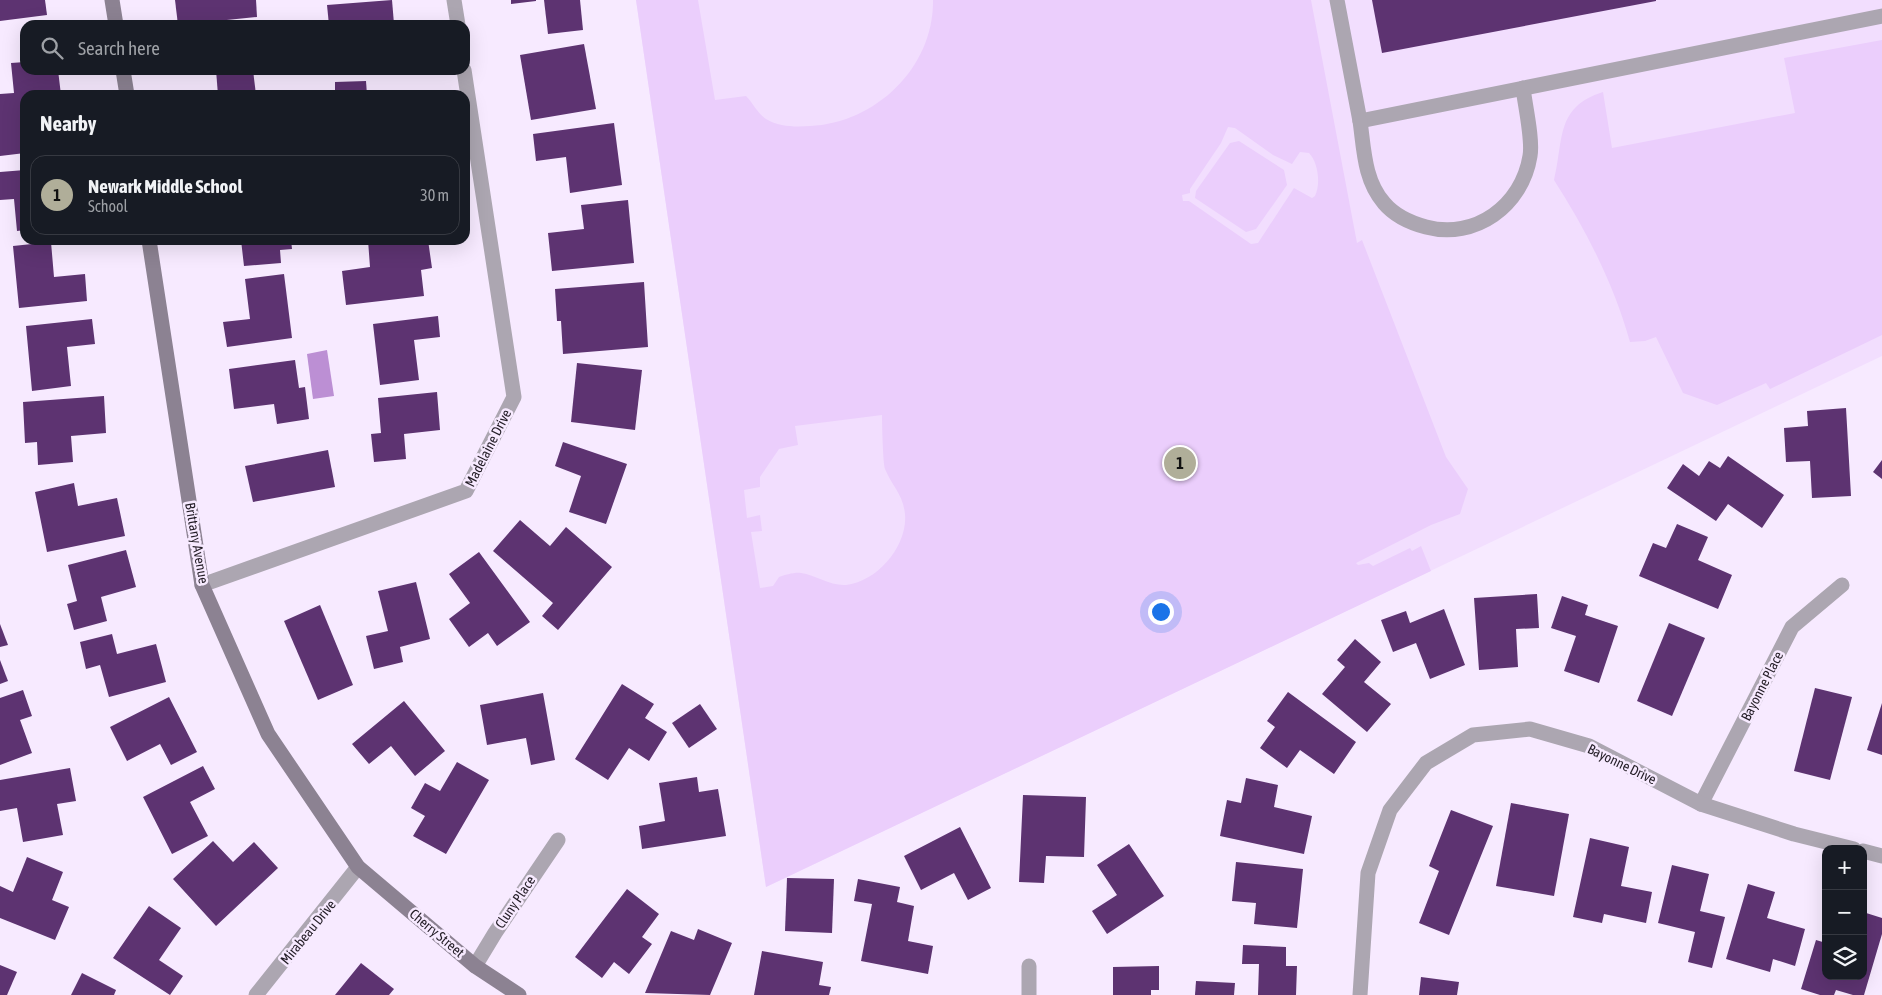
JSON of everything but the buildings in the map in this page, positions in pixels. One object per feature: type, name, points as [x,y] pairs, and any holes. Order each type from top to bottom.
[{"type":"street","points":[[112,0],[115,20]]},
{"type":"street","points":[[454,0],[457,20]]},
{"type":"street","points":[[1337,0],[1360,121],[1368,176],[1384,203],[1410,223],[1441,231],[1473,227],[1501,211],[1521,186],[1531,154],[1523,88]]},
{"type":"street","points":[[1360,121],[1882,16]]},
{"type":"street","points":[[124,75],[126,90]]},
{"type":"street","name":"Madelaine Drive","points":[[465,75],[467,90]]},
{"type":"street","name":"Madelaine Drive","points":[[202,585],[466,491],[514,397],[470,109]]},
{"type":"street","name":"Brittany Avenue","points":[[150,245],[202,585],[268,734],[358,867]]},
{"type":"street","name":"Bayonne Place","points":[[1701,804],[1792,627],[1842,585]]},
{"type":"street","name":"Bayonne Drive","points":[[1360,995],[1368,873],[1390,810],[1426,763],[1473,735],[1530,729],[1588,746],[1701,804],[1794,834],[1838,845]]},
{"type":"street","name":"Cluny Place","points":[[476,966],[495,932],[558,840]]},
{"type":"street","points":[[1867,852],[1882,856]]},
{"type":"street","name":"Cherry Street","points":[[358,867],[476,966],[519,995]]},
{"type":"street","name":"Mirabeau Drive","points":[[256,995],[358,867]]},
{"type":"street","points":[[1029,966],[1029,995]]},
{"type":"shaded area","points":[[636,0],[1882,0],[1882,356],[766,887]]},
{"type":"shaded area","points":[[636,0],[698,0],[715,100],[746,96],[760,114],[771,122],[788,126],[810,126],[834,122],[857,114],[878,102],[897,87],[912,69],[923,48],[931,25],[933,0],[1311,0],[1357,243],[1362,240],[1446,457],[1468,489],[1460,514],[1431,525],[1356,563],[1358,565],[1369,563],[1373,566],[1410,548],[1412,551],[1421,546],[1431,571],[766,887]],"holes":[[[1228,127],[1235,128],[1273,155],[1292,164],[1300,152],[1309,153],[1315,162],[1318,179],[1315,196],[1312,198],[1294,188],[1258,243],[1251,244],[1189,201],[1183,201],[1182,195],[1190,193],[1190,189],[1221,143]],[[882,415],[885,469],[900,495],[905,514],[905,526],[896,550],[879,570],[858,582],[840,585],[807,574],[796,573],[779,577],[773,586],[760,588],[751,532],[762,531],[760,515],[747,518],[744,490],[760,487],[760,477],[779,449],[798,445],[795,426]]]},
{"type":"shaded area","points":[[1882,40],[1882,335],[1770,389],[1766,383],[1717,405],[1683,393],[1656,337],[1645,341],[1630,342],[1616,299],[1598,258],[1554,180],[1561,139],[1569,116],[1576,106],[1588,98],[1603,92],[1612,148],[1795,113],[1784,58]]},
{"type":"shaded area","points":[[1239,141],[1284,170],[1287,185],[1256,229],[1246,232],[1195,198],[1196,191],[1230,143]]},
{"type":"shaded area","points":[[327,350],[334,396],[313,399],[307,354]]},
{"type":"place","name":"Newark Middle School","points":[[1180,463]]}]
